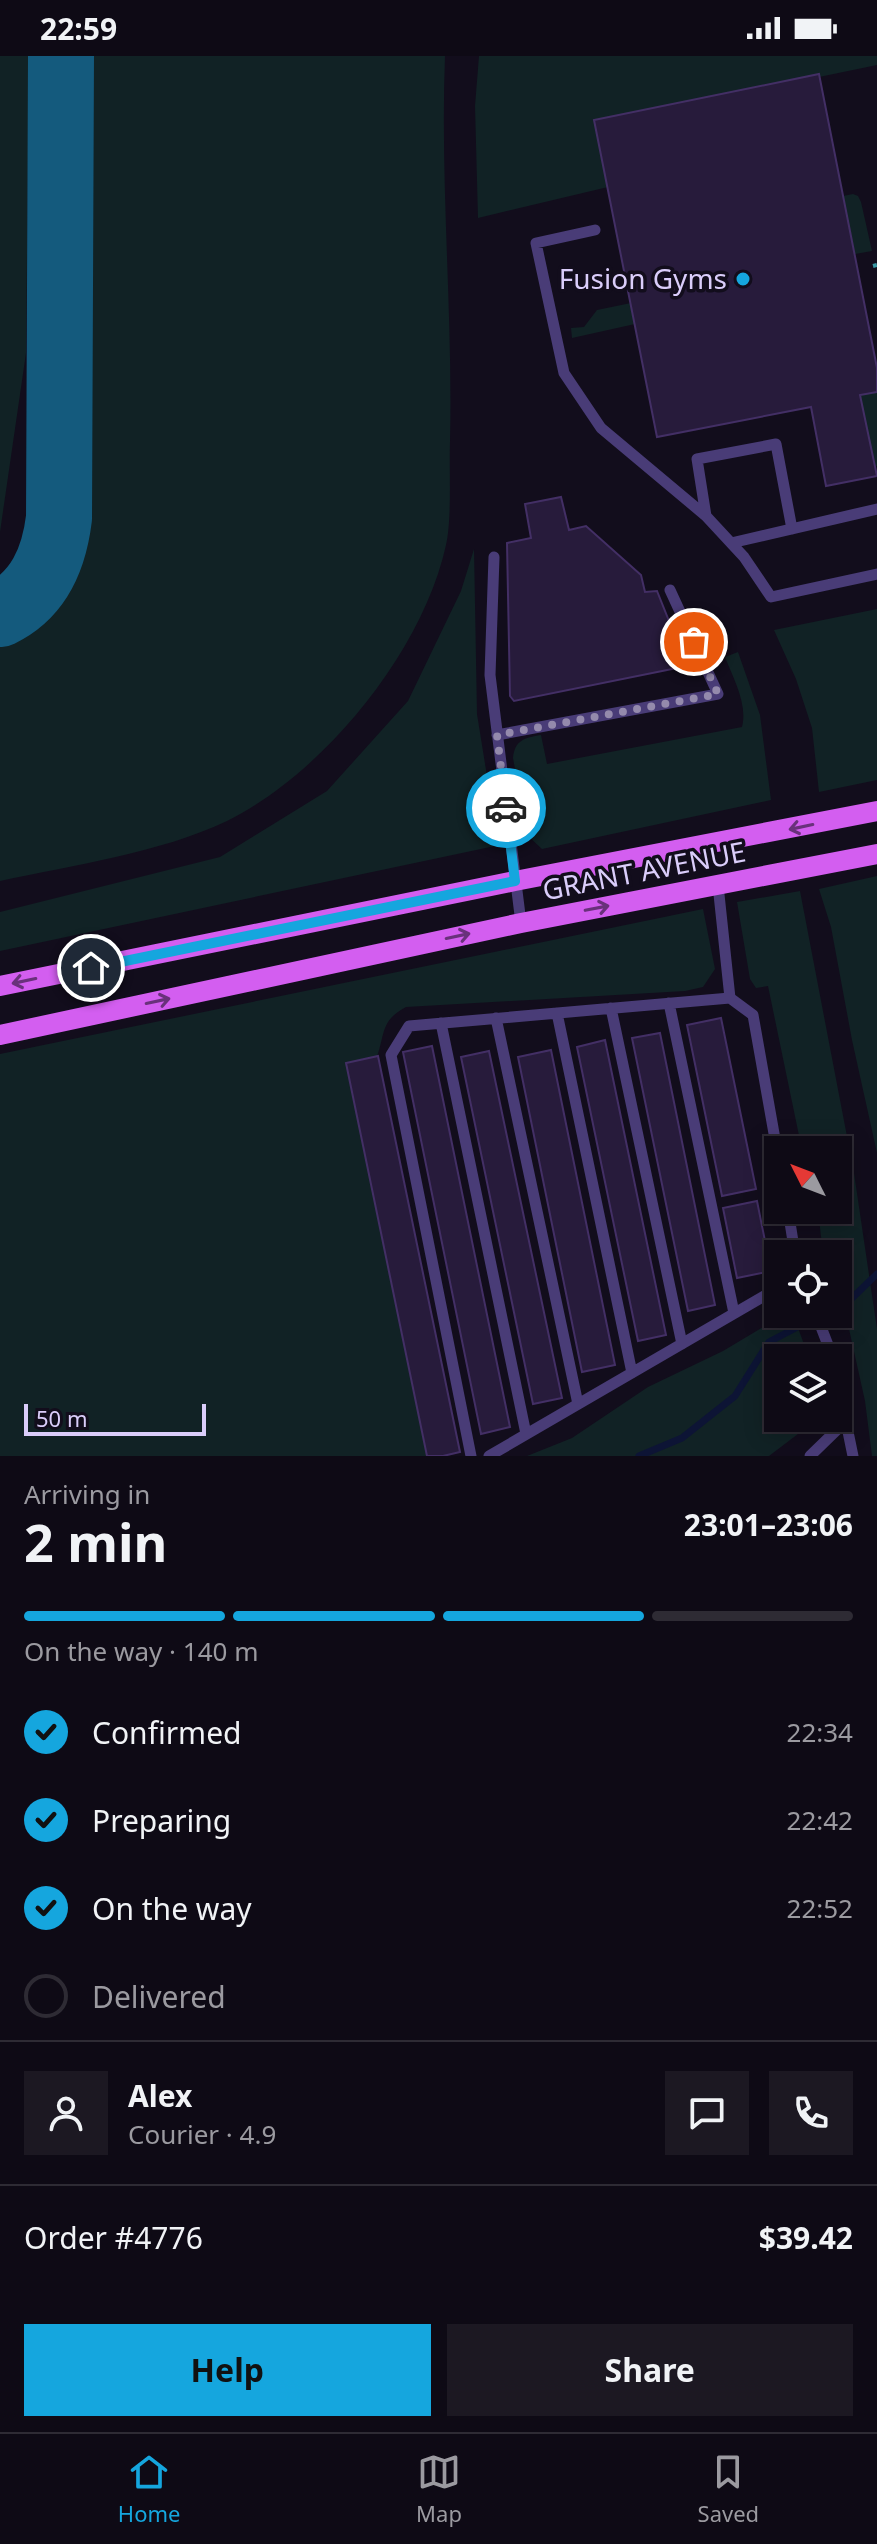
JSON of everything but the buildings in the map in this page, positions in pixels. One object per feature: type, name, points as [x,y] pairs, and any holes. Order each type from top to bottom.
[{"type":"main road","name":"GRANT AVENUE","points":[[0,986],[877,811]]},
{"type":"main road","name":"GRANT AVENUE","points":[[0,1035],[521,923],[875,854]]},
{"type":"lane","points":[[595,230],[536,243],[564,373],[601,428],[706,516],[744,557],[771,597],[877,574]]},
{"type":"lane","points":[[706,516],[697,459],[776,444],[792,529]]},
{"type":"lane","points":[[731,543],[877,509]]},
{"type":"lane","points":[[494,557],[490,675],[521,923]]},
{"type":"lane","points":[[497,735],[718,694],[670,590]]},
{"type":"lane","points":[[718,885],[730,998]]},
{"type":"lane","points":[[471,1456],[391,1055],[409,1026],[730,998],[753,1015],[774,1136]]},
{"type":"lane","points":[[669,1003],[734,1313]]},
{"type":"lane","points":[[611,1008],[682,1344]]},
{"type":"lane","points":[[557,1013],[632,1373]]},
{"type":"lane","points":[[496,1018],[578,1404]]},
{"type":"lane","points":[[441,1023],[526,1434]]},
{"type":"lane","points":[[489,1456],[764,1296]]},
{"type":"lane","points":[[810,1456],[835,1432]]},
{"type":"lane","points":[[848,1432],[853,1456]]},
{"type":"shaded area","points":[[0,56],[29,56],[26,353],[0,532]]},
{"type":"shaded area","points":[[85,56],[445,56],[444,153],[450,346],[448,534],[434,585],[416,626],[392,666],[333,741],[299,773],[263,800],[227,821],[174,842],[0,881],[0,641],[26,626],[57,594],[72,568],[81,531]]},
{"type":"shaded area","points":[[479,56],[877,56],[877,65],[819,77],[608,187],[478,218],[475,106]]},
{"type":"shaded area","points":[[853,194],[861,202],[872,251],[855,254],[843,196]]},
{"type":"shaded area","points":[[631,303],[635,324],[572,338],[571,328],[584,327],[597,310]]},
{"type":"shaded area","points":[[877,392],[877,466],[875,467],[860,395]]},
{"type":"shaded area","points":[[474,549],[477,714],[496,832],[495,846],[0,951],[0,912],[220,857],[327,791],[408,701],[461,591]]},
{"type":"shaded area","points":[[877,609],[877,780],[819,792],[812,728],[796,679],[774,630]]},
{"type":"shaded area","points":[[738,652],[760,715],[771,800],[542,849],[527,835],[513,758],[521,741],[541,735],[547,764],[742,727],[741,700],[725,657]]},
{"type":"shaded area","points":[[877,876],[877,1153],[831,927],[819,889]]},
{"type":"shaded area","points":[[800,891],[847,1136],[799,1136],[768,986],[756,988],[750,979],[737,902]]},
{"type":"shaded area","points":[[703,909],[715,969],[703,987],[685,991],[406,1007],[388,1022],[377,1057],[427,1456],[0,1456],[0,1054]]},
{"type":"shaded area","points":[[852,1163],[877,1329],[877,1456],[872,1456],[865,1401],[849,1328],[852,1328],[852,1240],[821,1240],[820,1224],[852,1224]]},
{"type":"shaded area","points":[[764,1327],[798,1328],[804,1344],[764,1344],[764,1432],[801,1432],[769,1456],[527,1456],[572,1438],[648,1387],[723,1351]]},
{"type":"waterway","points":[[852,1298],[877,1274]]},
{"type":"waterway","points":[[639,1456],[682,1438],[735,1396],[769,1342],[796,1328]]},
{"type":"taxiway","points":[[0,614],[25,597],[42,574],[53,548],[59,518],[61,56]]},
{"type":"way so far","points":[[506,808],[497,735],[718,694],[694,642]]},
{"type":"place","name":"Fusion Gyms","points":[[743,279]]},
{"type":"route","points":[[91,968],[515,881],[506,808]]}]
